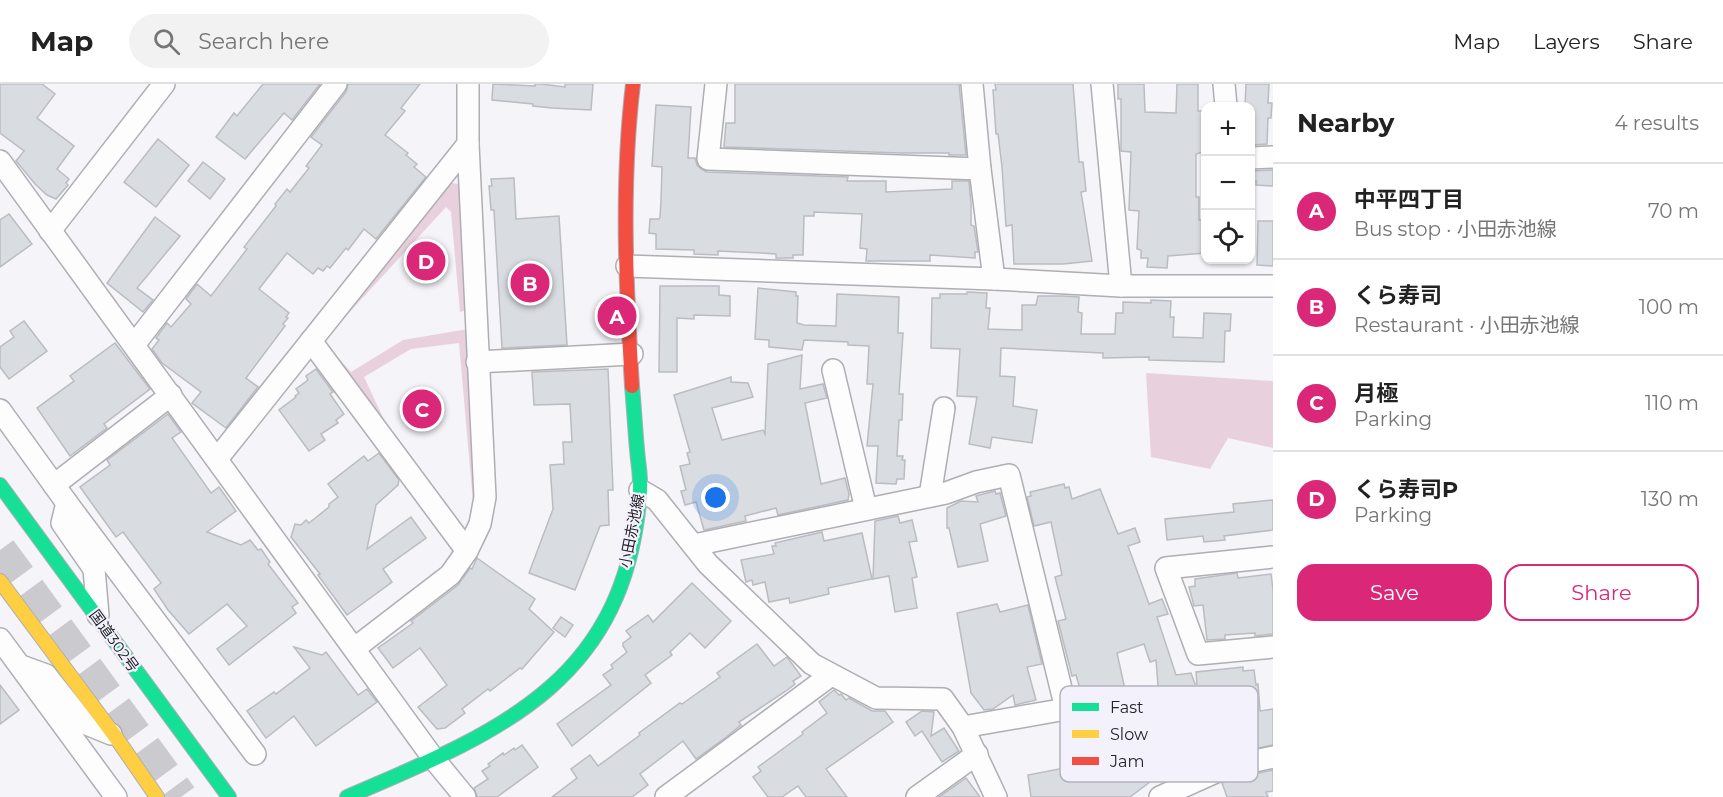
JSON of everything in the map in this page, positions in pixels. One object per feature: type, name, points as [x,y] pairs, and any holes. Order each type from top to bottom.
[{"type":"main road","name":"小田赤池線","points":[[347,797],[509,721],[562,678],[585,651],[606,617],[621,585],[631,548],[640,490],[627,266],[625,188],[626,131],[633,84]]},
{"type":"main road","name":"国道302号","points":[[0,485],[229,797]]},
{"type":"main road","points":[[0,581],[115,736],[157,797]]},
{"type":"street","points":[[50,231],[164,84]]},
{"type":"street","points":[[134,345],[336,84]]},
{"type":"street","points":[[355,648],[450,575],[467,551],[480,524],[484,497],[468,144],[468,84]]},
{"type":"street","points":[[716,84],[708,159],[980,169]]},
{"type":"street","points":[[972,84],[994,279]]},
{"type":"street","points":[[1102,84],[1121,286]]},
{"type":"street","points":[[1224,84],[1226,102]]},
{"type":"street","points":[[217,459],[468,144]]},
{"type":"street","points":[[1255,158],[1273,157]]},
{"type":"street","points":[[0,161],[434,758],[465,797]]},
{"type":"street","points":[[627,266],[994,279],[1121,286],[1273,286]]},
{"type":"street","points":[[311,341],[467,551]]},
{"type":"street","points":[[477,362],[632,354]]},
{"type":"street","points":[[833,370],[866,509]]},
{"type":"street","points":[[54,485],[171,395]]},
{"type":"street","points":[[930,496],[944,408]]},
{"type":"street","points":[[0,410],[255,754]]},
{"type":"street","points":[[694,545],[946,493],[976,482],[1009,475],[1060,686]]},
{"type":"street","points":[[640,490],[657,500],[708,564],[812,664],[876,698],[943,699],[963,727],[996,797]]},
{"type":"street","points":[[67,503],[62,523],[94,569],[98,619]]},
{"type":"street","points":[[1273,557],[1166,568],[1198,654],[1273,647]]},
{"type":"street","points":[[0,639],[116,797]]},
{"type":"street","points":[[21,666],[46,675],[84,723],[115,736]]},
{"type":"street","points":[[666,797],[831,675]]},
{"type":"street","points":[[963,727],[1060,710]]},
{"type":"street","points":[[917,797],[977,754]]},
{"type":"street","points":[[1258,760],[1273,757]]},
{"type":"street","points":[[1160,797],[1194,782]]},
{"type":"shaded area","points":[[447,182],[463,185],[467,310],[460,312],[451,212],[446,207],[323,341],[323,337]]},
{"type":"shaded area","points":[[468,329],[476,506],[473,502],[459,343],[411,349],[364,377],[394,441],[323,341],[351,372],[403,340]]},
{"type":"shaded area","points":[[1146,373],[1273,381],[1273,448],[1228,438],[1210,469],[1151,457]]},
{"type":"building","points":[[0,84],[42,84],[55,94],[37,118],[74,146],[57,169],[69,179],[66,183],[68,185],[56,199],[47,195],[36,185],[16,161],[24,151],[0,133]]},
{"type":"building","points":[[263,84],[320,84],[292,120],[284,113],[245,159],[216,137],[234,113],[237,116]]},
{"type":"building","points":[[348,84],[420,84],[401,108],[405,111],[385,135],[408,153],[406,155],[417,164],[414,167],[426,177],[376,239],[364,229],[330,268],[327,266],[323,271],[318,268],[313,274],[287,253],[259,289],[289,313],[286,317],[288,318],[283,324],[285,326],[246,378],[258,387],[226,428],[192,403],[201,392],[162,363],[152,349],[159,340],[156,338],[167,323],[171,327],[191,304],[186,299],[197,284],[211,296],[247,249],[244,247],[276,206],[275,204],[287,189],[290,192],[309,168],[306,166],[322,145],[311,137],[346,92]]},
{"type":"building","points":[[493,84],[535,86],[535,84],[541,84],[565,87],[565,84],[593,84],[591,110],[552,108],[492,100]]},
{"type":"building","points":[[735,84],[959,84],[966,155],[724,147],[726,123],[735,123]]},
{"type":"building","points":[[995,84],[1073,84],[1079,162],[1083,162],[1086,191],[1081,192],[1092,261],[1063,264],[1014,264],[1012,225],[1006,226],[1002,167],[998,134],[996,134],[993,90],[996,90]]},
{"type":"building","points":[[1118,84],[1144,84],[1145,112],[1176,113],[1177,84],[1198,84],[1198,111],[1201,111],[1201,153],[1196,154],[1196,197],[1199,197],[1201,253],[1168,256],[1167,268],[1147,267],[1148,258],[1141,258],[1141,250],[1137,249],[1139,211],[1129,210],[1131,152],[1121,151],[1121,99],[1118,99]]},
{"type":"building","points":[[1246,84],[1269,84],[1268,103],[1272,103],[1271,118],[1268,118],[1267,144],[1255,145],[1255,102],[1245,102]]},
{"type":"building","points":[[656,105],[691,107],[688,158],[695,158],[697,165],[707,172],[848,177],[847,181],[886,181],[886,192],[952,189],[952,181],[969,181],[971,225],[974,226],[978,252],[975,252],[975,258],[930,255],[930,261],[866,261],[867,249],[860,248],[862,214],[814,212],[814,216],[804,216],[803,255],[793,255],[793,258],[776,258],[776,254],[762,253],[718,251],[718,255],[694,254],[694,250],[656,249],[656,234],[649,233],[650,219],[660,217],[661,201],[662,167],[652,166]]},
{"type":"building","points":[[158,139],[189,165],[156,207],[124,182]]},
{"type":"building","points":[[203,162],[225,179],[210,199],[188,181]]},
{"type":"building","points":[[1273,170],[1273,186],[1256,185],[1255,171]]},
{"type":"building","points":[[514,178],[516,219],[559,216],[567,345],[502,348],[494,210],[491,210],[489,186],[492,186],[491,179]]},
{"type":"building","points":[[9,214],[32,244],[0,267],[0,220]]},
{"type":"building","points":[[155,217],[180,236],[137,288],[153,300],[143,312],[107,283]]},
{"type":"building","points":[[1258,221],[1273,221],[1273,266],[1257,265]]},
{"type":"building","points":[[660,286],[719,286],[719,295],[730,296],[730,316],[694,315],[694,319],[677,318],[677,372],[659,372]]},
{"type":"building","points":[[758,288],[796,292],[798,296],[797,323],[804,325],[836,326],[837,294],[899,297],[898,333],[903,333],[899,394],[903,394],[897,456],[903,456],[902,460],[905,460],[904,479],[897,479],[896,484],[876,483],[878,446],[867,446],[873,384],[867,384],[869,346],[848,345],[848,342],[804,340],[802,350],[769,347],[769,340],[755,339]]},
{"type":"building","points":[[967,292],[987,293],[986,308],[990,308],[988,329],[1022,330],[1022,305],[1036,305],[1038,296],[1079,297],[1078,312],[1082,313],[1081,334],[1115,334],[1116,313],[1123,313],[1123,302],[1171,301],[1170,317],[1174,317],[1173,337],[1203,338],[1204,313],[1231,314],[1230,331],[1225,331],[1224,362],[1149,360],[1149,357],[1103,358],[1103,353],[1001,348],[1000,376],[1015,377],[1013,406],[1037,410],[1032,443],[992,437],[990,448],[969,444],[977,397],[957,396],[960,349],[931,348],[932,298],[940,298],[940,294],[967,294]]},
{"type":"building","points":[[24,321],[47,351],[9,379],[0,367],[0,347],[14,337],[10,331]]},
{"type":"building","points":[[115,343],[150,389],[104,424],[107,428],[70,456],[37,408],[74,381],[70,376]]},
{"type":"building","points":[[802,355],[800,389],[823,384],[827,398],[805,403],[821,484],[845,478],[849,494],[848,500],[778,515],[776,508],[745,516],[746,521],[704,530],[696,502],[685,505],[681,491],[686,490],[680,466],[690,464],[687,453],[690,452],[674,395],[731,377],[731,382],[748,383],[753,397],[712,408],[722,440],[763,430],[765,434],[768,364]]},
{"type":"building","points":[[316,369],[333,392],[330,394],[344,414],[336,420],[338,423],[321,434],[325,440],[309,451],[279,410],[296,397],[299,393],[296,389],[308,380],[306,376]]},
{"type":"building","points":[[608,369],[613,490],[608,490],[609,525],[600,526],[575,590],[529,573],[553,509],[550,465],[564,464],[563,442],[572,442],[570,404],[534,405],[532,372]]},
{"type":"building","points":[[168,414],[181,432],[172,438],[211,493],[219,487],[236,511],[207,532],[241,545],[250,540],[258,550],[261,549],[270,562],[268,564],[298,603],[292,607],[296,613],[229,665],[217,649],[247,626],[227,604],[189,634],[168,610],[154,589],[161,583],[123,532],[116,537],[80,487],[110,465],[107,460]]},
{"type":"building","points":[[379,453],[399,480],[398,485],[376,505],[367,549],[411,517],[426,538],[383,569],[392,582],[347,615],[318,575],[320,574],[291,537],[295,524],[301,525],[306,520],[309,523],[338,497],[328,484],[364,456],[368,461]]},
{"type":"building","points":[[1064,484],[1065,488],[1069,487],[1072,499],[1100,489],[1118,534],[1135,528],[1140,542],[1128,546],[1149,604],[1162,599],[1168,614],[1157,617],[1176,675],[1191,673],[1197,684],[1196,672],[1243,667],[1243,671],[1254,670],[1256,685],[1258,684],[1260,711],[1273,709],[1273,745],[1258,748],[1258,686],[1158,686],[1156,660],[1150,662],[1144,644],[1117,653],[1124,686],[1079,686],[1076,675],[1072,676],[1058,621],[1066,619],[1055,577],[1062,575],[1051,522],[1034,526],[1027,497],[1031,496],[1030,492]]},
{"type":"building","points":[[995,491],[996,494],[1000,493],[1006,516],[980,524],[988,561],[958,567],[949,528],[947,528],[947,508],[961,501],[978,502],[976,496]]},
{"type":"building","points":[[1273,500],[1273,530],[1224,536],[1225,540],[1204,542],[1203,536],[1167,540],[1165,519],[1234,512],[1233,504]]},
{"type":"building","points":[[898,516],[900,523],[912,520],[917,541],[909,542],[917,577],[912,578],[917,608],[895,612],[889,576],[873,579],[875,521]]},
{"type":"building","points":[[822,532],[824,541],[862,533],[872,579],[828,588],[829,594],[790,603],[789,598],[769,602],[765,582],[753,585],[752,580],[746,582],[741,560],[774,554],[772,546],[776,546],[775,543]]},
{"type":"building","points":[[477,558],[535,599],[529,609],[554,632],[522,669],[520,668],[490,691],[488,689],[462,709],[465,713],[445,728],[437,729],[418,707],[447,685],[420,648],[393,668],[378,648],[413,623],[411,621],[458,585],[470,568],[472,569]]},
{"type":"building","points":[[1237,573],[1238,578],[1271,574],[1273,634],[1225,635],[1225,639],[1207,640],[1203,605],[1194,606],[1189,587],[1195,586],[1195,579]]},
{"type":"building","points":[[692,583],[731,621],[705,648],[690,633],[670,652],[672,655],[645,675],[651,683],[572,746],[557,724],[611,685],[603,675],[613,668],[611,665],[627,652],[623,643],[631,637],[626,631],[648,615],[653,622]]},
{"type":"building","points":[[997,604],[1000,612],[1028,605],[1042,664],[1027,667],[1036,700],[1015,705],[1013,695],[993,709],[984,710],[971,693],[957,613]]},
{"type":"building","points":[[561,617],[573,625],[565,637],[553,628]]},
{"type":"building","points":[[757,644],[774,666],[787,657],[801,676],[793,681],[795,684],[786,691],[739,722],[741,725],[725,738],[696,759],[683,741],[640,774],[648,785],[632,797],[552,797],[577,778],[571,769],[590,755],[598,766],[680,703],[682,704],[720,677],[717,673]]},
{"type":"building","points":[[294,647],[322,655],[326,652],[358,695],[367,689],[377,702],[316,746],[294,716],[266,738],[247,711],[274,692],[276,694],[310,668]]},
{"type":"building","points":[[0,685],[19,710],[0,724]]},
{"type":"building","points":[[834,690],[846,700],[849,698],[872,711],[885,711],[893,722],[826,769],[847,797],[806,797],[798,786],[782,797],[768,797],[753,777],[761,771],[758,767],[827,713],[819,702]]},
{"type":"building","points":[[922,711],[934,712],[931,736],[944,728],[959,751],[942,762],[922,731],[915,736],[906,722]]},
{"type":"building","points":[[522,745],[538,767],[497,797],[477,797],[474,788],[488,779],[482,771],[490,766],[488,764],[503,753],[504,755]]},
{"type":"building","points":[[1060,769],[1060,782],[1150,782],[1130,797],[1031,797],[1028,775]]},
{"type":"building","points":[[1273,770],[1273,791],[1266,792],[1268,797],[1227,797],[1222,783],[1258,782],[1258,773]]},
{"type":"building","points":[[966,778],[980,797],[939,797]]},
{"type":"tunnel","points":[[0,550],[181,797]]},
{"type":"traffic: fast","points":[[347,797],[456,748],[504,721],[547,690],[582,654],[611,609],[630,555],[640,490],[632,386]]},
{"type":"traffic: fast","points":[[0,485],[229,797]]},
{"type":"traffic: slow","points":[[0,581],[115,736],[157,797]]},
{"type":"traffic: jam","points":[[632,386],[626,197],[633,84]]},
{"type":"place","name":"くら寿司P","points":[[426,261]]},
{"type":"place","name":"くら寿司","points":[[530,283]]},
{"type":"place","name":"中平四丁目","points":[[617,316]]},
{"type":"place","name":"月極","points":[[422,409]]}]
